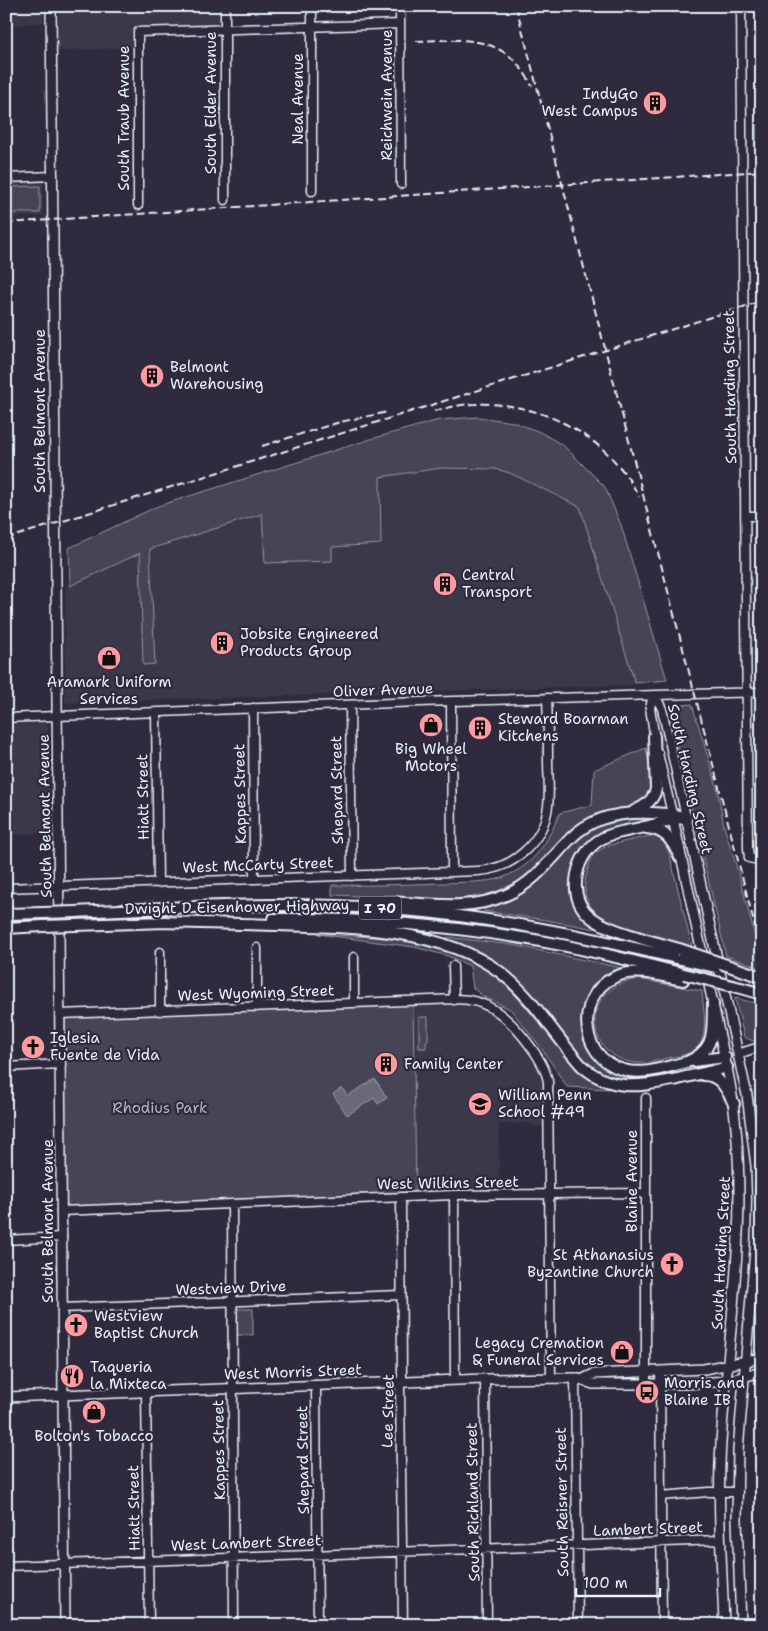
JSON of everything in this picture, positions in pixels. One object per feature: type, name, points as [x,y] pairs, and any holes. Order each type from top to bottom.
[{"type":"highway","points":[[628,813],[648,803],[655,794],[657,782],[654,736]]},
{"type":"highway","points":[[297,905],[357,902],[459,906],[487,902],[510,894],[528,883],[542,872],[580,830],[600,820],[628,813],[646,812],[672,817],[686,817]]},
{"type":"highway","points":[[672,817],[601,839],[590,847],[583,856],[576,882],[578,898],[589,916],[602,926],[680,954]]},
{"type":"highway","points":[[640,828],[654,828],[664,833],[672,841],[680,857]]},
{"type":"highway","name":"Dwight D Eisenhower Highway","points":[[6,914],[297,905],[392,909],[487,919],[680,954],[762,978]]},
{"type":"highway","name":"Dwight D Eisenhower Highway","points":[[6,928],[300,918],[378,922],[495,934],[553,944],[685,977]]},
{"type":"highway","points":[[160,922],[339,928],[402,935],[441,942],[471,954],[505,976],[528,998],[582,1066],[601,1079],[619,1085],[638,1086],[697,1074],[726,1062]]},
{"type":"highway","points":[[726,1062],[688,1062],[641,1072],[618,1069],[606,1062],[595,1050],[589,1038],[586,1023],[587,1011],[594,995],[604,984],[626,974],[637,973],[685,977],[762,994]]},
{"type":"highway","points":[[688,1062],[702,1054],[710,1043],[713,1004]]},
{"type":"highway","points":[[697,1074],[719,1079],[726,1087],[734,1104]]},
{"type":"main road","name":"South Belmont Avenue","points":[[51,6],[65,1625]]},
{"type":"main road","name":"South Harding Street","points":[[672,817],[726,1062],[734,1104],[739,1158],[740,1200],[727,1365],[720,1492],[724,1625]]},
{"type":"main road","name":"South Harding Street","points":[[686,817],[752,1126],[757,1183],[756,1238],[738,1450],[737,1492],[742,1625]]},
{"type":"main road","points":[[726,1062],[738,1054]]},
{"type":"main road","name":"West Morris Street","points":[[578,1379],[594,1374],[704,1369],[762,1358]]},
{"type":"main road","name":"West Morris Street","points":[[6,1397],[485,1379],[550,1378],[578,1379],[593,1384],[660,1384],[726,1381],[762,1372]]},
{"type":"street","name":"South Elder Avenue","points":[[225,6],[225,200]]},
{"type":"street","name":"Neal Avenue","points":[[312,6],[312,191]]},
{"type":"street","name":"Reichwein Avenue","points":[[400,6],[401,184]]},
{"type":"street","name":"South Harding Street","points":[[741,6],[748,848],[749,858],[762,861]]},
{"type":"street","points":[[225,29],[400,24]]},
{"type":"street","name":"South Traub Avenue","points":[[138,205],[138,32],[225,29]]},
{"type":"street","points":[[6,178],[53,176]]},
{"type":"street","points":[[745,516],[762,516]]},
{"type":"street","name":"Oliver Avenue","points":[[6,718],[450,701],[762,692]]},
{"type":"street","name":"South Harding Street","points":[[652,695],[650,708],[654,736],[672,817]]},
{"type":"street","name":"South Harding Street","points":[[652,695],[658,700],[662,709],[686,817]]},
{"type":"street","name":"West McCarty Street","points":[[6,888],[452,872],[485,870],[510,862],[532,843],[539,833],[546,816],[548,798],[548,698]]},
{"type":"street","points":[[450,701],[452,872]]},
{"type":"street","name":"Shepard Street","points":[[350,705],[352,876]]},
{"type":"street","name":"Kappes Street","points":[[253,708],[254,879]]},
{"type":"street","name":"Hiatt Street","points":[[156,712],[158,883]]},
{"type":"street","points":[[257,948],[257,1007]]},
{"type":"street","points":[[160,952],[160,1011]]},
{"type":"street","points":[[354,957],[354,1003]]},
{"type":"street","points":[[454,966],[454,1000],[465,999],[477,1002],[499,1012],[511,1022],[540,1060],[546,1071],[549,1089],[550,1378]]},
{"type":"street","name":"West Wyoming Street","points":[[60,1014],[454,1000]]},
{"type":"street","points":[[738,1054],[762,1046]]},
{"type":"street","points":[[6,1067],[60,1064]]},
{"type":"street","name":"Blaine Avenue","points":[[646,1098],[646,1384]]},
{"type":"street","name":"West Wilkins Street","points":[[232,1204],[454,1195],[646,1193]]},
{"type":"street","points":[[454,1195],[455,1380]]},
{"type":"street","name":"Lee Street","points":[[402,1197],[403,1625]]},
{"type":"street","points":[[62,1211],[232,1204]]},
{"type":"street","name":"Kappes Street","points":[[232,1204],[234,1625]]},
{"type":"street","points":[[6,1240],[62,1237]]},
{"type":"street","name":"Westview Drive","points":[[62,1308],[401,1295]]},
{"type":"street","points":[[660,1371],[662,1625]]},
{"type":"street","name":"South Richland Street","points":[[485,1379],[488,1625]]},
{"type":"street","name":"South Reisner Street","points":[[578,1379],[578,1625]]},
{"type":"street","name":"Shepard Street","points":[[316,1385],[318,1625]]},
{"type":"street","name":"Hiatt Street","points":[[146,1391],[149,1625]]},
{"type":"street","points":[[661,1496],[737,1492]]},
{"type":"street","name":"Lambert Street","points":[[487,1548],[720,1540]]},
{"type":"street","name":"West Lambert Street","points":[[6,1566],[487,1548]]},
{"type":"shaded area","points":[[6,6],[44,6],[44,22],[6,26]]},
{"type":"shaded area","points":[[59,6],[219,6],[219,24],[132,27],[131,48],[57,51]]},
{"type":"shaded area","points":[[6,180],[43,180],[43,216],[6,218]]},
{"type":"shaded area","points":[[441,468],[495,469],[510,473],[580,507],[635,683],[630,685],[65,703],[65,589],[141,553],[143,665],[155,664],[149,549],[262,513],[332,561],[331,547],[381,544],[380,477]]},
{"type":"shaded area","points":[[45,723],[48,725],[51,833],[6,835],[6,725]]},
{"type":"shaded area","name":"William Penn School #49","points":[[464,1003],[487,1009],[497,1015],[532,1056],[539,1068],[544,1084],[546,1126],[536,1127],[531,1123],[499,1124],[499,1187],[415,1190],[413,1005]]},
{"type":"green space","points":[[756,125],[762,125],[762,154],[757,154]]},
{"type":"green space","points":[[40,186],[40,213],[6,213],[6,187]]},
{"type":"green space","points":[[478,417],[513,422],[540,432],[564,446],[605,487],[621,525],[667,680],[635,683],[580,507],[510,473],[495,469],[441,468],[380,477],[381,544],[332,547],[332,561],[265,563],[262,514],[150,549],[155,664],[143,665],[140,553],[70,586],[69,548],[158,506],[371,439],[439,420]]},
{"type":"green space","points":[[692,704],[717,787],[724,826],[739,875],[762,968],[726,956],[671,720],[671,712],[675,706]]},
{"type":"green space","points":[[646,748],[653,785],[648,799],[638,805],[597,815],[577,827],[522,881],[502,892],[477,899],[456,900],[332,895],[332,885],[475,882],[498,879],[515,872],[539,851],[560,813],[592,805],[594,770]]},
{"type":"green space","points":[[656,815],[655,819],[611,829],[591,839],[578,856],[579,910],[583,918],[596,927],[595,929],[484,911],[484,907],[525,889],[539,879],[573,842],[591,828],[618,819]]},
{"type":"green space","points":[[650,836],[661,840],[669,852],[692,947],[620,925],[607,919],[597,913],[590,905],[586,896],[587,871],[593,854],[609,845]]},
{"type":"green space","points":[[318,934],[411,941],[448,950],[475,961],[512,991],[575,1066],[595,1082],[608,1089],[567,1087],[542,1049],[510,1009],[484,997],[473,988],[470,966],[448,956],[414,947]]},
{"type":"green space","points":[[447,937],[513,945],[627,969],[599,982],[591,990],[585,1001],[582,1026],[590,1050],[597,1060],[618,1074],[637,1077],[698,1066],[707,1065],[708,1067],[661,1079],[634,1083],[615,1081],[603,1076],[587,1065],[503,969],[476,952],[447,940]]},
{"type":"green space","points":[[639,979],[702,991],[704,1026],[701,1043],[696,1049],[681,1056],[637,1063],[619,1058],[606,1049],[598,1036],[595,1022],[597,1007],[605,994],[619,984]]},
{"type":"green space","points":[[735,998],[762,1005],[762,1040],[753,1041],[744,1037]]},
{"type":"green space","name":"Rhodius Park","points":[[413,1005],[416,1187],[414,1192],[70,1206],[64,1202],[63,1022],[67,1018]]},
{"type":"green space","points":[[419,1017],[428,1017],[428,1041],[426,1041],[426,1048],[419,1048]]},
{"type":"green space","points":[[235,1309],[253,1309],[253,1335],[235,1335]]},
{"type":"water","points":[[375,1079],[387,1098],[378,1104],[374,1098],[347,1115],[333,1094],[342,1088],[347,1096]]},
{"type":"railway","points":[[516,6],[762,953]]},
{"type":"railway","points":[[416,41],[468,41],[483,43],[497,48],[522,69],[532,86]]},
{"type":"railway","points":[[6,223],[762,171]]},
{"type":"railway","points":[[6,539],[762,301]]},
{"type":"railway","points":[[434,411],[470,404],[500,405],[548,416],[592,440],[626,476],[639,497]]},
{"type":"railway","points":[[262,446],[340,422],[388,412]]},
{"type":"place","name":"IndyGo West Campus","points":[[655,103]]},
{"type":"place","name":"Belmont Warehousing","points":[[152,376]]},
{"type":"place","name":"Central Transport","points":[[445,584]]},
{"type":"place","name":"Jobsite Engineered Products Group","points":[[222,643]]},
{"type":"place","name":"Aramark Uniform Services","points":[[109,658]]},
{"type":"place","name":"Big Wheel Motors","points":[[431,725]]},
{"type":"place","name":"Steward Boarman Kitchens","points":[[480,728]]},
{"type":"place","name":"Iglesia Fuente de Vida","points":[[33,1047]]},
{"type":"place","name":"Family Center","points":[[386,1064]]},
{"type":"place","name":"William Penn School #49","points":[[480,1104]]},
{"type":"place","name":"St Athanasius Byzantine Church","points":[[672,1264]]},
{"type":"place","name":"Westview Baptist Church","points":[[76,1325]]},
{"type":"place","name":"Legacy Cremation & Funeral Services","points":[[622,1352]]},
{"type":"place","name":"Taqueria la Mixteca","points":[[72,1376]]},
{"type":"place","name":"Morris and Blaine IB","points":[[647,1392]]},
{"type":"place","name":"Bolton's Tobacco","points":[[94,1412]]}]
